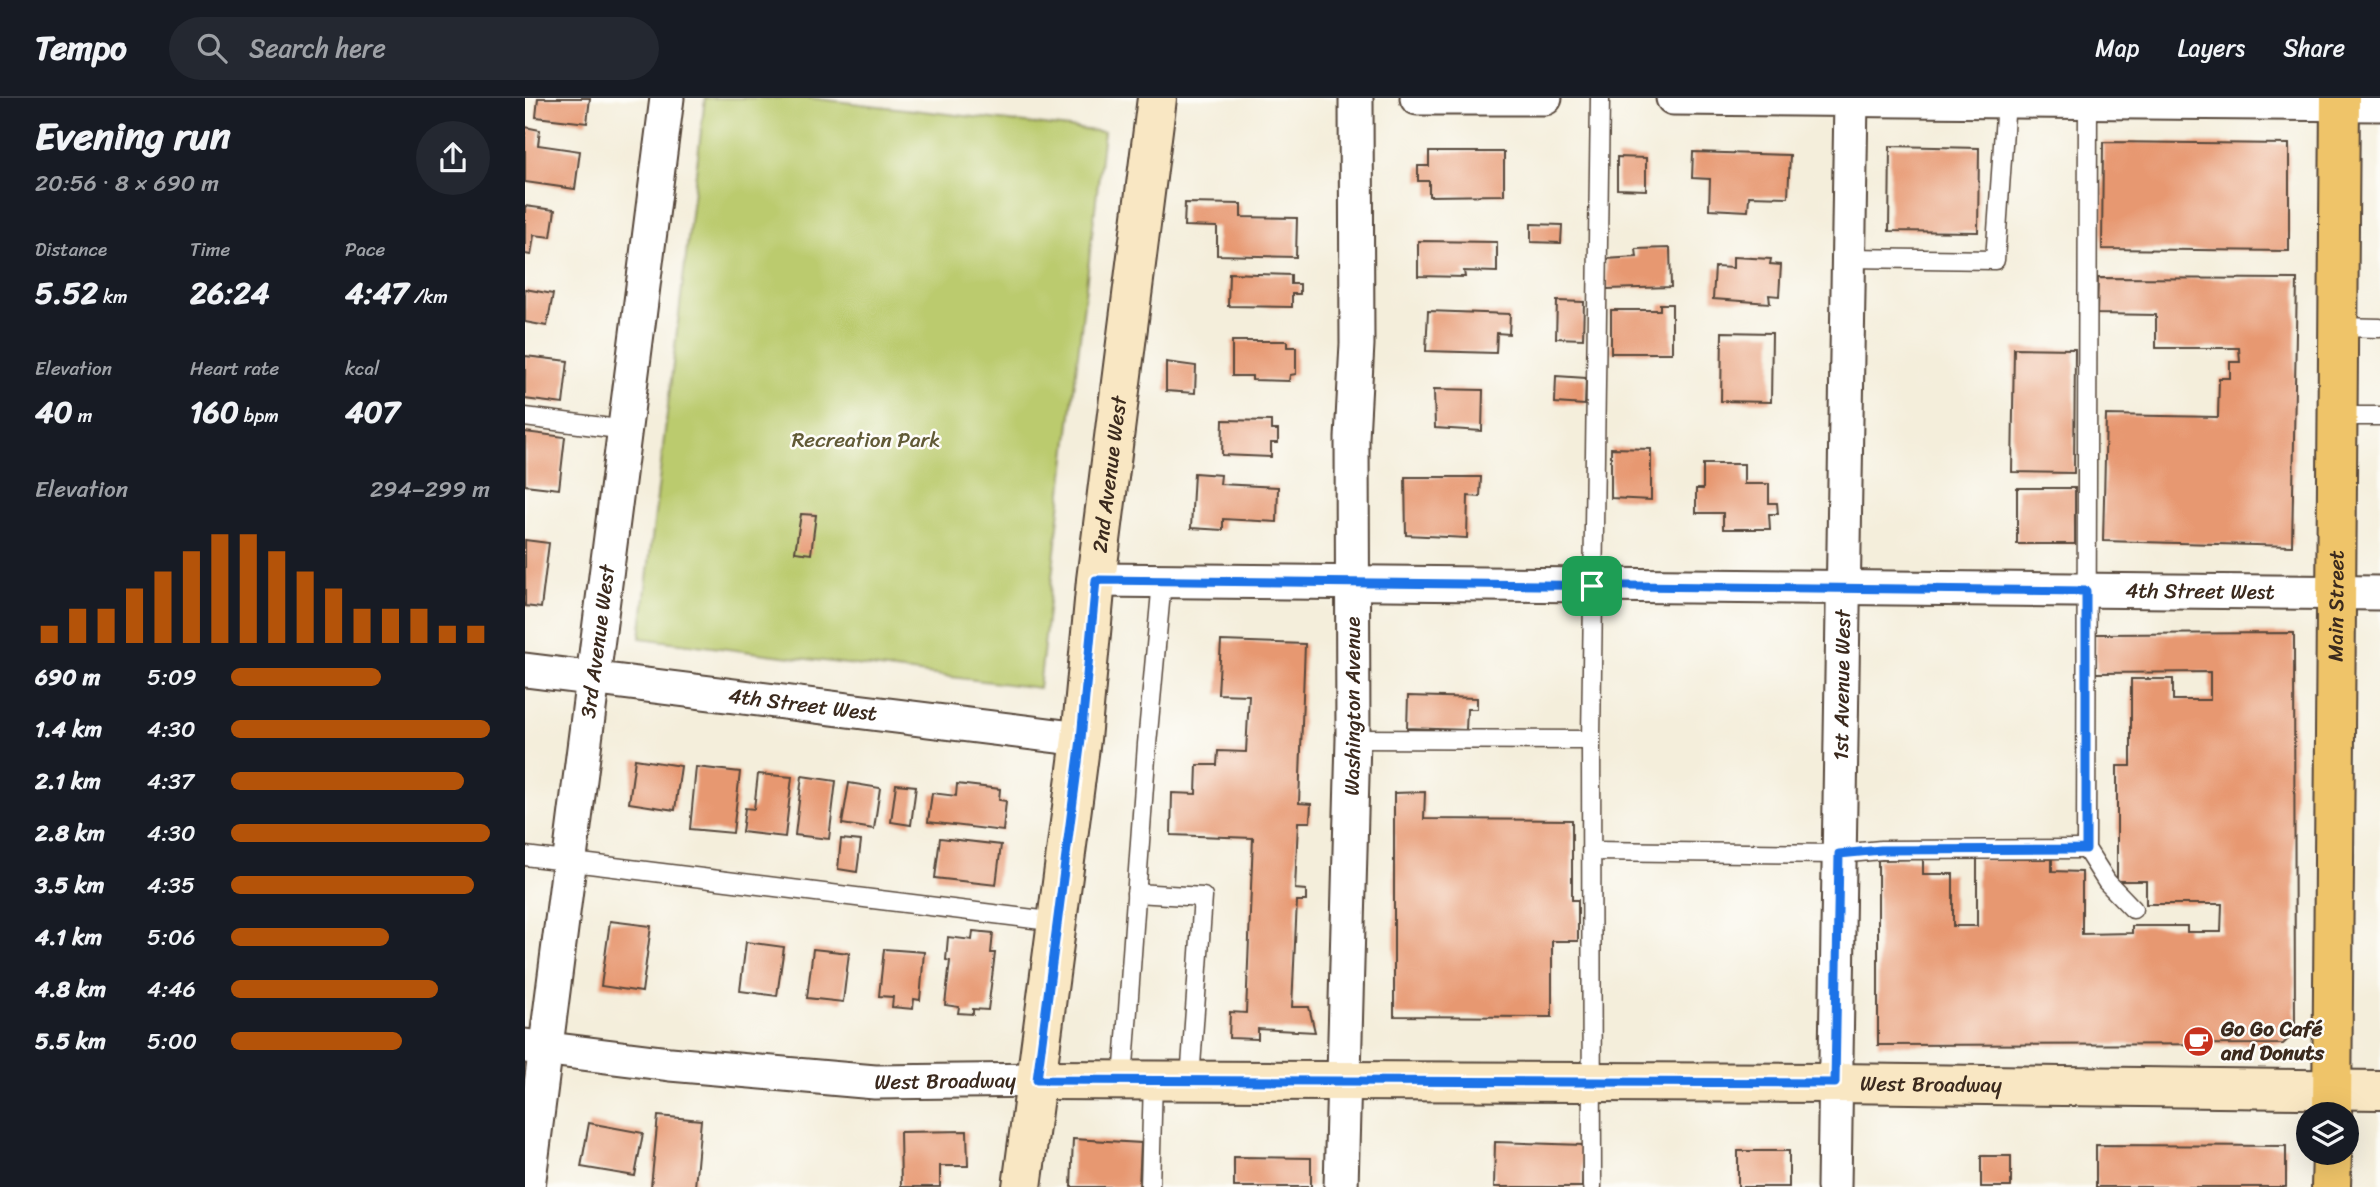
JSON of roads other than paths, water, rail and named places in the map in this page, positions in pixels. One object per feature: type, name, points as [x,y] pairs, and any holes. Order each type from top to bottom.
[{"type":"main road","name":"2nd Avenue West","points":[[1022,1187],[1081,739],[1096,580],[1157,98]]},
{"type":"main road","name":"Main Street","points":[[2332,1102],[2340,101]]},
{"type":"main road","name":"West Broadway","points":[[1037,1080],[1835,1083],[2332,1102],[2380,1090]]},
{"type":"main road","points":[[2331,1187],[2332,1165]]},
{"type":"street","name":"3rd Avenue West","points":[[528,1187],[535,1047],[570,862],[667,98]]},
{"type":"street","name":"Washington Avenue","points":[[1341,1187],[1353,739],[1352,439],[1357,344],[1356,98]]},
{"type":"street","points":[[1417,98],[1545,98]]},
{"type":"street","points":[[1673,98],[2007,102],[2340,101],[2380,104]]},
{"type":"street","name":"1st Avenue West","points":[[1834,1187],[1851,99]]},
{"type":"street","name":"4th Street West","points":[[1096,580],[2380,593]]},
{"type":"street","name":"4th Street West","points":[[525,670],[1081,739]]},
{"type":"street","name":"West Broadway","points":[[535,1047],[670,1064],[875,1082],[1037,1080]]},
{"type":"lane","points":[[1592,1187],[1592,586],[1600,98]]},
{"type":"lane","points":[[2088,100],[2086,849],[2107,882],[2133,909]]},
{"type":"lane","points":[[1848,258],[1995,260],[2007,102]]},
{"type":"lane","points":[[2339,327],[2380,328]]},
{"type":"lane","points":[[2338,416],[2380,416]]},
{"type":"lane","points":[[525,417],[626,430]]},
{"type":"lane","points":[[1150,1187],[1155,1080],[1136,893],[1162,581]]},
{"type":"lane","points":[[1353,739],[1591,740]]},
{"type":"lane","points":[[1593,851],[1839,854],[1881,850],[2086,849]]},
{"type":"lane","points":[[525,856],[1058,922]]},
{"type":"lane","points":[[1136,893],[1203,897],[1155,1080]]},
{"type":"place","name":"Go Go Café and Donuts","points":[[2198,1041]]},
{"type":"park label","name":"Recreation Park","points":[[866,440]]}]
